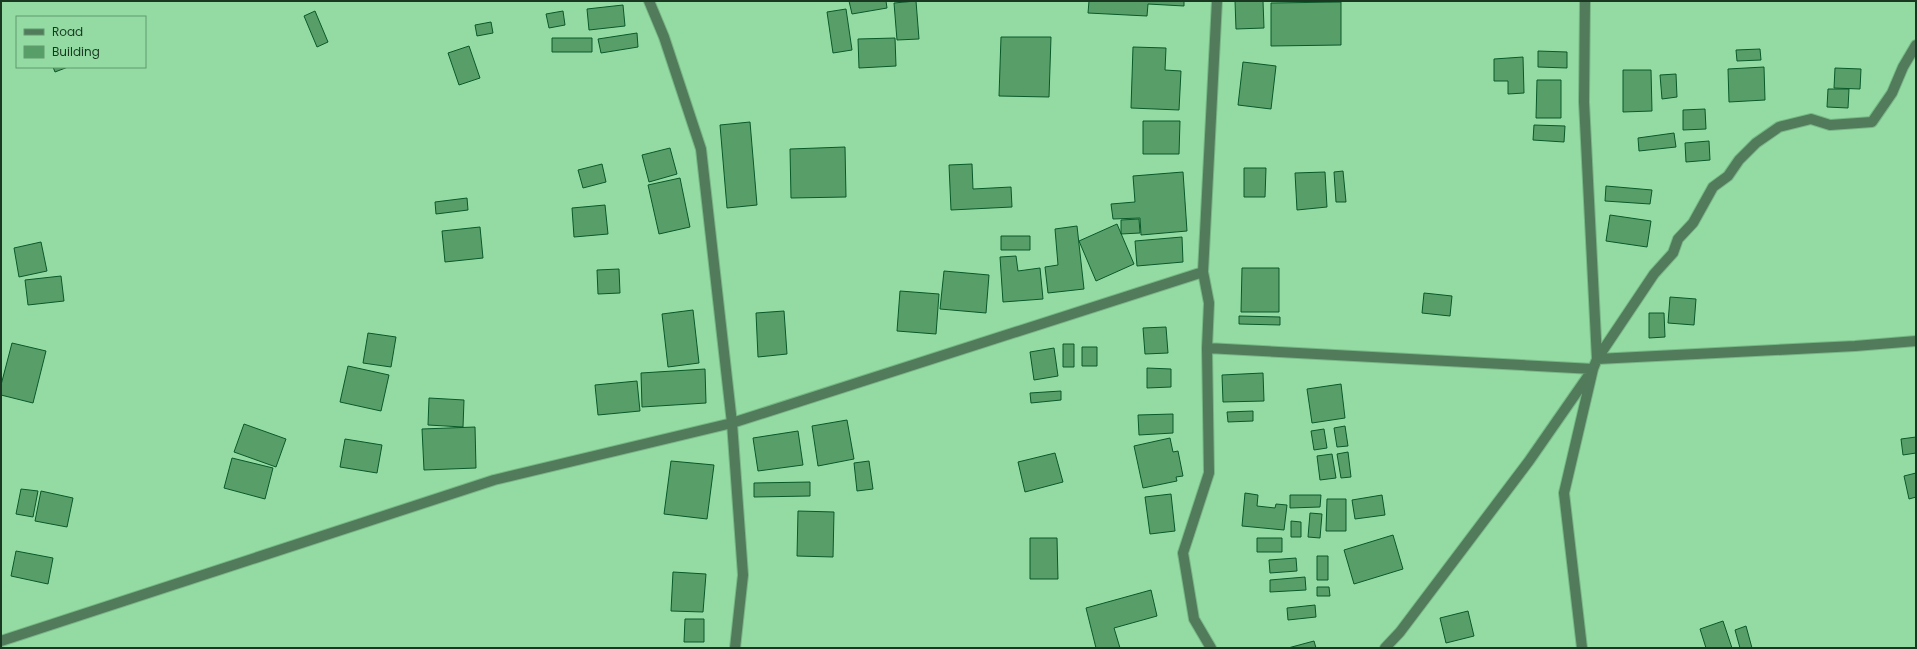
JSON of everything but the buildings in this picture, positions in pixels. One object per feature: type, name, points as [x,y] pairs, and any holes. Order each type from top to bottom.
[{"type":"street","points":[[649,1],[664,37],[702,149],[732,423],[743,575],[735,648]]},
{"type":"street","points":[[1211,648],[1194,619],[1183,554],[1209,473],[1207,348],[1209,303],[1203,272],[1218,1]]},
{"type":"street","points":[[1585,1],[1584,102],[1597,359]]},
{"type":"street","points":[[1582,648],[1564,493],[1593,369],[1597,359],[1654,274],[1673,253],[1678,239],[1693,223],[1714,187],[1728,176],[1739,160],[1756,143],[1779,127],[1811,119],[1830,125],[1872,122],[1892,93],[1903,67],[1916,45]]},
{"type":"street","points":[[1,641],[494,480],[732,423],[1203,272]]},
{"type":"street","points":[[1597,359],[1855,346],[1916,341]]},
{"type":"street","points":[[1207,348],[1593,369]]},
{"type":"street","points":[[1385,648],[1400,632],[1529,461],[1593,369]]}]
